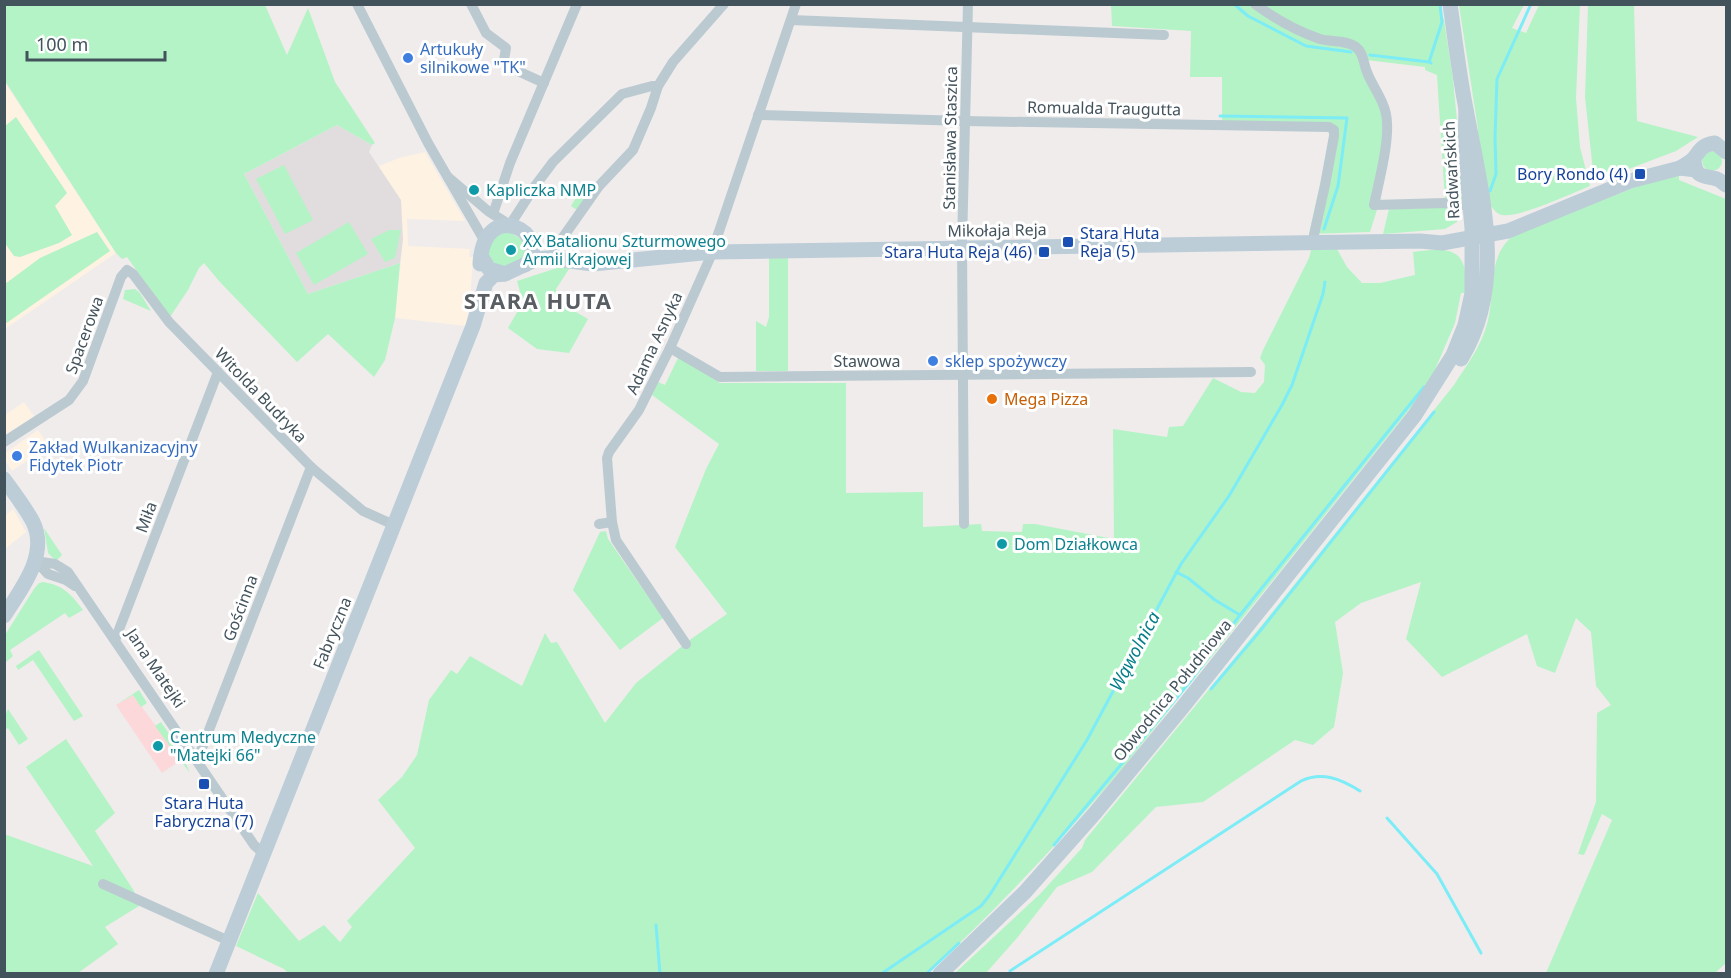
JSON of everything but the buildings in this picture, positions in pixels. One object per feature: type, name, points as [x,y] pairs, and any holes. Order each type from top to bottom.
[{"type":"street","points":[[357,4],[428,143],[484,240]]},
{"type":"street","points":[[471,4],[486,33],[506,48],[505,65],[544,83]]},
{"type":"street","points":[[493,214],[510,163],[577,4]]},
{"type":"street","points":[[510,225],[493,230],[484,240],[481,256],[489,269],[504,274],[550,254],[598,186],[633,150],[658,86],[673,62],[724,4]]},
{"type":"street","name":"Adama Asnyka","points":[[686,644],[616,540],[607,468],[609,453],[639,410],[670,348],[712,252],[796,4]]},
{"type":"street","name":"Stanisława Staszica","points":[[964,524],[965,375],[962,249],[968,4]]},
{"type":"street","points":[[1255,4],[1272,16],[1305,33],[1357,48],[1386,115],[1382,169],[1374,205],[1462,205]]},
{"type":"street","name":"Radwańskich","points":[[1450,4],[1466,110],[1465,151],[1479,232],[1480,270]]},
{"type":"street","points":[[791,20],[1164,35]]},
{"type":"street","points":[[510,225],[553,162],[622,94],[658,86]]},
{"type":"street","name":"Romualda Traugutta","points":[[758,115],[1329,127],[1334,130],[1334,136],[1312,244]]},
{"type":"street","points":[[1724,142],[1700,147],[1690,165],[1704,177],[1724,176]]},
{"type":"street","name":"Mikołaja Reja","points":[[1420,241],[1479,232],[1508,231],[1630,181],[1690,165]]},
{"type":"street","points":[[448,177],[493,214],[528,236],[550,254]]},
{"type":"street","name":"Mikołaja Reja","points":[[550,254],[593,264],[712,252],[1420,241],[1442,243],[1558,210]]},
{"type":"street","points":[[1442,243],[1456,248],[1480,270],[1508,231]]},
{"type":"street","points":[[525,265],[534,251],[528,236]]},
{"type":"street","name":"Fabryczna","points":[[478,305],[481,256]]},
{"type":"street","name":"Obwodnica Południowa","points":[[940,974],[1017,900],[1095,813],[1182,708],[1415,415],[1438,391],[1459,363],[1471,341],[1482,311],[1480,270]]},
{"type":"street","name":"Witolda Budryka","points":[[124,273],[131,271],[169,322],[311,467],[363,511],[394,525]]},
{"type":"street","name":"Spacerowa","points":[[4,442],[69,400],[78,391],[124,273]]},
{"type":"street","name":"Fabryczna","points":[[216,974],[473,326],[478,305],[489,279],[494,275],[504,274]]},
{"type":"street","name":"Stawowa","points":[[670,348],[720,377],[1251,372]]},
{"type":"street","name":"Miła","points":[[115,640],[218,372]]},
{"type":"street","name":"Gościnna","points":[[197,761],[311,467]]},
{"type":"street","points":[[4,480],[33,523],[38,547],[35,561],[4,616]]},
{"type":"street","points":[[599,524],[612,522]]},
{"type":"street","name":"Jana Matejki","points":[[35,561],[48,574],[66,580],[81,590],[254,845],[264,854]]},
{"type":"street","points":[[103,884],[229,940]]},
{"type":"shaded area","points":[[4,81],[116,253],[5,329],[4,329]]},
{"type":"shaded area","points":[[337,125],[372,145],[369,152],[401,200],[403,239],[400,263],[308,294],[244,174]]},
{"type":"shaded area","points":[[425,152],[465,221],[407,219],[408,246],[470,249],[469,257],[473,257],[466,326],[395,318],[403,239],[379,166],[399,158]]},
{"type":"shaded area","points":[[24,402],[34,416],[5,435],[5,415]]},
{"type":"shaded area","points":[[38,430],[49,446],[12,471],[5,460],[5,453]]},
{"type":"shaded area","points":[[13,509],[26,532],[5,549],[5,516]]},
{"type":"shaded area","points":[[133,695],[181,760],[162,773],[116,705]]},
{"type":"green space","points":[[4,5],[265,5],[287,55],[308,8],[335,82],[375,143],[372,145],[337,125],[244,174],[308,294],[400,263],[395,318],[385,360],[374,377],[328,334],[297,362],[204,263],[170,317],[127,257],[122,259],[116,253],[5,81]]},
{"type":"green space","points":[[1111,5],[1439,5],[1444,20],[1453,79],[1463,201],[1445,201],[1437,75],[1425,70],[1425,67],[1366,60],[1384,98],[1381,197],[1370,232],[1309,234],[1330,140],[1329,130],[1222,123],[1222,77],[1190,77],[1191,31],[1112,26]]},
{"type":"green space","points":[[1459,5],[1524,5],[1512,28],[1526,33],[1539,5],[1580,5],[1576,98],[1580,147],[1590,186],[1521,213],[1500,214],[1491,206],[1477,135],[1478,129]]},
{"type":"green space","points":[[1588,5],[1634,5],[1637,121],[1698,137],[1676,151],[1605,178],[1593,171],[1585,97]]},
{"type":"green space","points":[[16,117],[67,193],[55,206],[72,235],[59,243],[20,257],[14,256],[4,242],[5,126]]},
{"type":"green space","points":[[1712,151],[1719,154],[1722,161],[1719,168],[1712,171],[1705,168],[1702,161],[1705,154]]},
{"type":"green space","points":[[284,165],[313,220],[285,234],[256,179]]},
{"type":"green space","points":[[1679,176],[1679,180],[1726,199],[1726,963],[1715,973],[1546,973],[1612,820],[1602,814],[1584,855],[1578,854],[1596,802],[1597,713],[1611,705],[1596,686],[1591,632],[1576,618],[1555,673],[1537,666],[1527,634],[1442,677],[1406,639],[1421,582],[1361,603],[1335,622],[1343,673],[1334,727],[1313,745],[1295,740],[1203,802],[1156,807],[1092,872],[1057,887],[986,973],[954,974],[1040,894],[1082,848],[1085,840],[1266,620],[1454,385],[1481,341],[1490,312],[1493,276],[1499,253],[1505,244],[1514,235],[1656,179]]},
{"type":"green space","points":[[582,187],[590,191],[577,210],[571,206]]},
{"type":"green space","points":[[1461,207],[1457,222],[1445,229],[1383,234],[1389,209]]},
{"type":"green space","points":[[349,222],[368,254],[314,285],[296,253]]},
{"type":"green space","points":[[389,230],[401,230],[395,258],[385,262],[371,239]]},
{"type":"green space","points":[[508,231],[527,243],[524,260],[502,266],[489,260],[490,244],[497,235]]},
{"type":"green space","points":[[97,232],[110,251],[5,324],[5,284],[40,258]]},
{"type":"green space","points":[[1337,249],[1347,267],[1362,283],[1380,283],[1415,275],[1413,252],[1448,251],[1461,259],[1466,278],[1466,293],[1461,293],[1455,323],[1428,386],[1125,765],[1005,898],[928,973],[289,974],[284,969],[236,946],[258,893],[299,941],[324,925],[340,942],[352,927],[347,921],[415,848],[378,800],[402,777],[417,755],[429,700],[451,670],[457,674],[470,656],[522,686],[545,633],[551,643],[557,642],[605,723],[636,683],[691,639],[727,614],[675,547],[706,469],[719,444],[652,395],[658,382],[665,385],[679,356],[716,378],[719,383],[846,383],[846,493],[923,492],[923,527],[981,524],[982,531],[1022,532],[1023,524],[1035,524],[1114,539],[1113,429],[1167,437],[1169,427],[1183,426],[1213,378],[1241,392],[1255,393],[1264,382],[1265,365],[1260,358],[1263,350],[1311,250]]},
{"type":"green space","points":[[788,256],[788,371],[756,371],[756,321],[766,327],[769,317],[769,257]]},
{"type":"green space","points":[[571,266],[556,289],[557,301],[588,319],[569,353],[537,349],[508,328],[523,302],[517,281],[557,268]]},
{"type":"green space","points":[[135,289],[151,311],[123,299],[125,290]]},
{"type":"green space","points":[[44,528],[62,555],[56,561],[48,553]]},
{"type":"green space","points":[[606,531],[608,539],[663,618],[620,650],[573,590],[600,532]]},
{"type":"green space","points":[[43,582],[56,585],[66,591],[83,610],[69,618],[65,613],[10,650],[13,656],[5,663],[5,635],[34,589]]},
{"type":"green space","points":[[39,650],[83,716],[74,721],[33,660],[18,670],[16,666]]},
{"type":"green space","points":[[139,690],[147,703],[141,707],[133,695],[116,705]]},
{"type":"green space","points":[[8,709],[28,739],[19,745],[8,728],[5,730],[5,716]]},
{"type":"green space","points":[[161,722],[179,748],[190,773],[155,726]]},
{"type":"green space","points":[[66,739],[115,813],[95,831],[134,891],[139,906],[105,927],[118,944],[78,973],[5,973],[4,834],[93,866],[26,767]]},
{"type":"waterway","points":[[1234,4],[1248,16],[1306,46],[1351,52]]},
{"type":"waterway","points":[[1431,63],[1429,62],[1442,22],[1440,4]]},
{"type":"waterway","points":[[1490,191],[1496,174],[1497,79],[1531,4]]},
{"type":"waterway","points":[[1370,55],[1429,62]]},
{"type":"waterway","points":[[1220,116],[1347,118],[1338,186],[1324,229]]},
{"type":"waterway","name":"Wąwolnica","points":[[881,974],[981,906],[989,896],[1087,740],[1181,564],[1229,496],[1282,405],[1292,385],[1325,282]]},
{"type":"waterway","points":[[1054,845],[1188,684],[1240,615],[1424,387]]},
{"type":"waterway","points":[[1211,689],[1434,412]]},
{"type":"waterway","points":[[1176,572],[1240,615]]},
{"type":"waterway","points":[[1010,971],[1301,781],[1316,777],[1331,778],[1360,791]]},
{"type":"waterway","points":[[1387,818],[1437,874],[1481,953]]},
{"type":"waterway","points":[[656,925],[660,974]]},
{"type":"waterway","points":[[926,974],[959,943]]},
{"type":"place","name":"Artukuły silnikowe \"TK\"","points":[[408,58]]},
{"type":"place","name":"Bory Rondo (4)","points":[[1640,174]]},
{"type":"place","name":"Kapliczka NMP","points":[[474,190]]},
{"type":"place","name":"Stara Huta Reja (5)","points":[[1068,242]]},
{"type":"place","name":"XX Batalionu Szturmowego Armii Krajowej","points":[[511,250]]},
{"type":"place","name":"Stara Huta Reja (46)","points":[[1044,252]]},
{"type":"place","name":"sklep spożywczy","points":[[933,361]]},
{"type":"place","name":"Mega Pizza","points":[[992,399]]},
{"type":"place","name":"Zakład Wulkanizacyjny Fidytek Piotr","points":[[17,456]]},
{"type":"place","name":"Dom Działkowca","points":[[1002,544]]},
{"type":"place","name":"Centrum Medyczne \"Matejki 66\"","points":[[158,746]]},
{"type":"place","name":"Stara Huta Fabryczna (7)","points":[[204,784]]},
{"type":"district","name":"STARA HUTA","points":[[538,300]]}]
